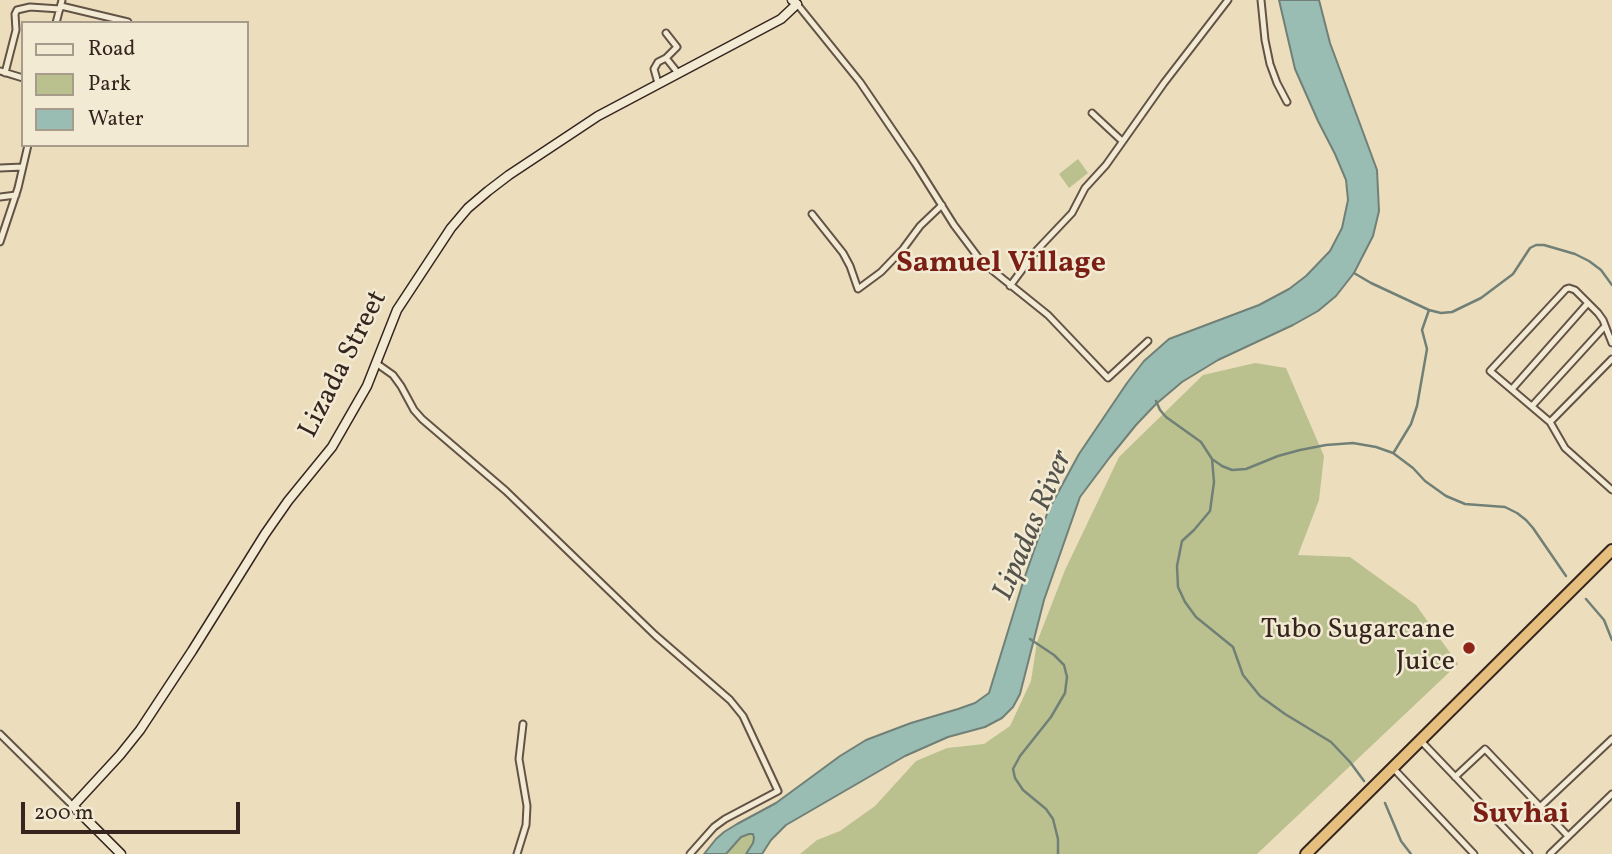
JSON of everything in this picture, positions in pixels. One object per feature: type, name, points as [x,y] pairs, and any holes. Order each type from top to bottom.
[{"type":"highway","points":[[1306,854],[1612,550]]},
{"type":"street","points":[[1010,286],[1036,251],[1072,213],[1085,188],[1106,165],[1228,0]]},
{"type":"street","points":[[1261,0],[1270,64],[1287,102]]},
{"type":"street","points":[[795,2],[860,82],[978,257],[1048,315],[1108,378],[1148,341]]},
{"type":"street","name":"Lizada Street","points":[[73,806],[140,730],[265,534],[332,447],[366,386],[397,310],[451,228],[468,208],[509,175],[587,124],[658,83],[781,19],[795,2]]},
{"type":"street","points":[[21,77],[2,72],[16,30],[17,10],[61,5],[124,21]]},
{"type":"street","points":[[658,83],[654,69],[658,62],[677,47],[666,33]]},
{"type":"street","points":[[666,58],[678,73]]},
{"type":"street","points":[[1092,113],[1122,141]]},
{"type":"street","points":[[0,242],[16,195],[28,147]]},
{"type":"street","points":[[0,167],[23,167]]},
{"type":"street","points":[[0,197],[16,195]]},
{"type":"street","points":[[812,214],[843,253],[858,289],[881,272],[920,226],[942,205]]},
{"type":"street","points":[[1612,343],[1601,316],[1572,288],[1566,289],[1490,371],[1550,422],[1565,448],[1612,490]]},
{"type":"street","points":[[1512,389],[1588,303]]},
{"type":"street","points":[[1532,406],[1605,326]]},
{"type":"street","points":[[1550,422],[1612,359]]},
{"type":"street","points":[[376,363],[393,375],[422,419],[506,491],[655,635],[730,700],[743,716],[778,791],[725,819],[714,827],[690,854]]},
{"type":"street","points":[[517,854],[527,816],[520,759],[523,724]]},
{"type":"street","points":[[0,734],[121,854]]},
{"type":"street","points":[[1540,807],[1612,738]]},
{"type":"street","points":[[1420,741],[1529,854]]},
{"type":"street","points":[[1455,777],[1485,749],[1569,836]]},
{"type":"street","points":[[1393,768],[1474,854]]},
{"type":"street","points":[[1550,854],[1612,794]]},
{"type":"green space","points":[[1078,159],[1088,173],[1069,188],[1059,174]]},
{"type":"green space","points":[[1255,363],[1286,368],[1324,456],[1319,500],[1298,555],[1350,557],[1416,605],[1458,664],[1257,854],[800,854],[817,840],[840,831],[875,806],[916,761],[947,748],[984,744],[1010,726],[1031,681],[1037,642],[1065,570],[1119,457],[1203,375]]},
{"type":"green space","points":[[753,834],[754,838],[746,854],[726,854],[741,837]]},
{"type":"water","points":[[1279,0],[1319,0],[1330,43],[1377,170],[1379,211],[1373,236],[1354,273],[1336,296],[1318,311],[1218,360],[1182,382],[1156,404],[1110,457],[1080,497],[1044,600],[1020,694],[1013,707],[1002,718],[985,727],[948,737],[905,756],[786,825],[762,854],[746,854],[754,838],[753,834],[749,834],[741,837],[726,854],[704,854],[724,832],[776,803],[866,740],[975,703],[989,693],[1048,511],[1079,454],[1127,383],[1144,361],[1169,339],[1259,305],[1289,289],[1330,251],[1342,228],[1348,200],[1346,180],[1295,69]]},
{"type":"waterway","points":[[1354,273],[1429,310],[1452,312],[1481,298],[1513,274],[1530,248],[1544,245],[1589,261],[1601,270],[1612,285]]},
{"type":"waterway","points":[[1394,452],[1411,424],[1417,406],[1427,349],[1422,330],[1429,310]]},
{"type":"waterway","points":[[1156,401],[1166,417],[1201,442],[1212,459],[1214,482],[1210,511],[1182,541],[1177,566],[1178,587],[1185,602],[1196,617],[1233,647],[1243,675],[1260,696],[1331,742],[1364,781]]},
{"type":"waterway","points":[[1212,459],[1232,470],[1246,469],[1278,456],[1326,445],[1353,443],[1376,447],[1393,453],[1446,496],[1465,504],[1505,507],[1517,513],[1533,528],[1566,576]]},
{"type":"waterway","points":[[1586,599],[1604,620],[1612,640]]},
{"type":"waterway","points":[[1030,639],[1064,665],[1067,677],[1065,693],[1013,769],[1023,790],[1046,809],[1053,819],[1058,839],[1058,854]]},
{"type":"waterway","points":[[1385,803],[1401,841],[1411,854]]},
{"type":"place","name":"Tubo Sugarcane Juice","points":[[1469,648]]},
{"type":"district","name":"Samuel Village","points":[[1001,265]]},
{"type":"district","name":"Suvhai","points":[[1521,816]]},
{"type":"water label","name":"Lipadas River","points":[[1035,526]]}]
